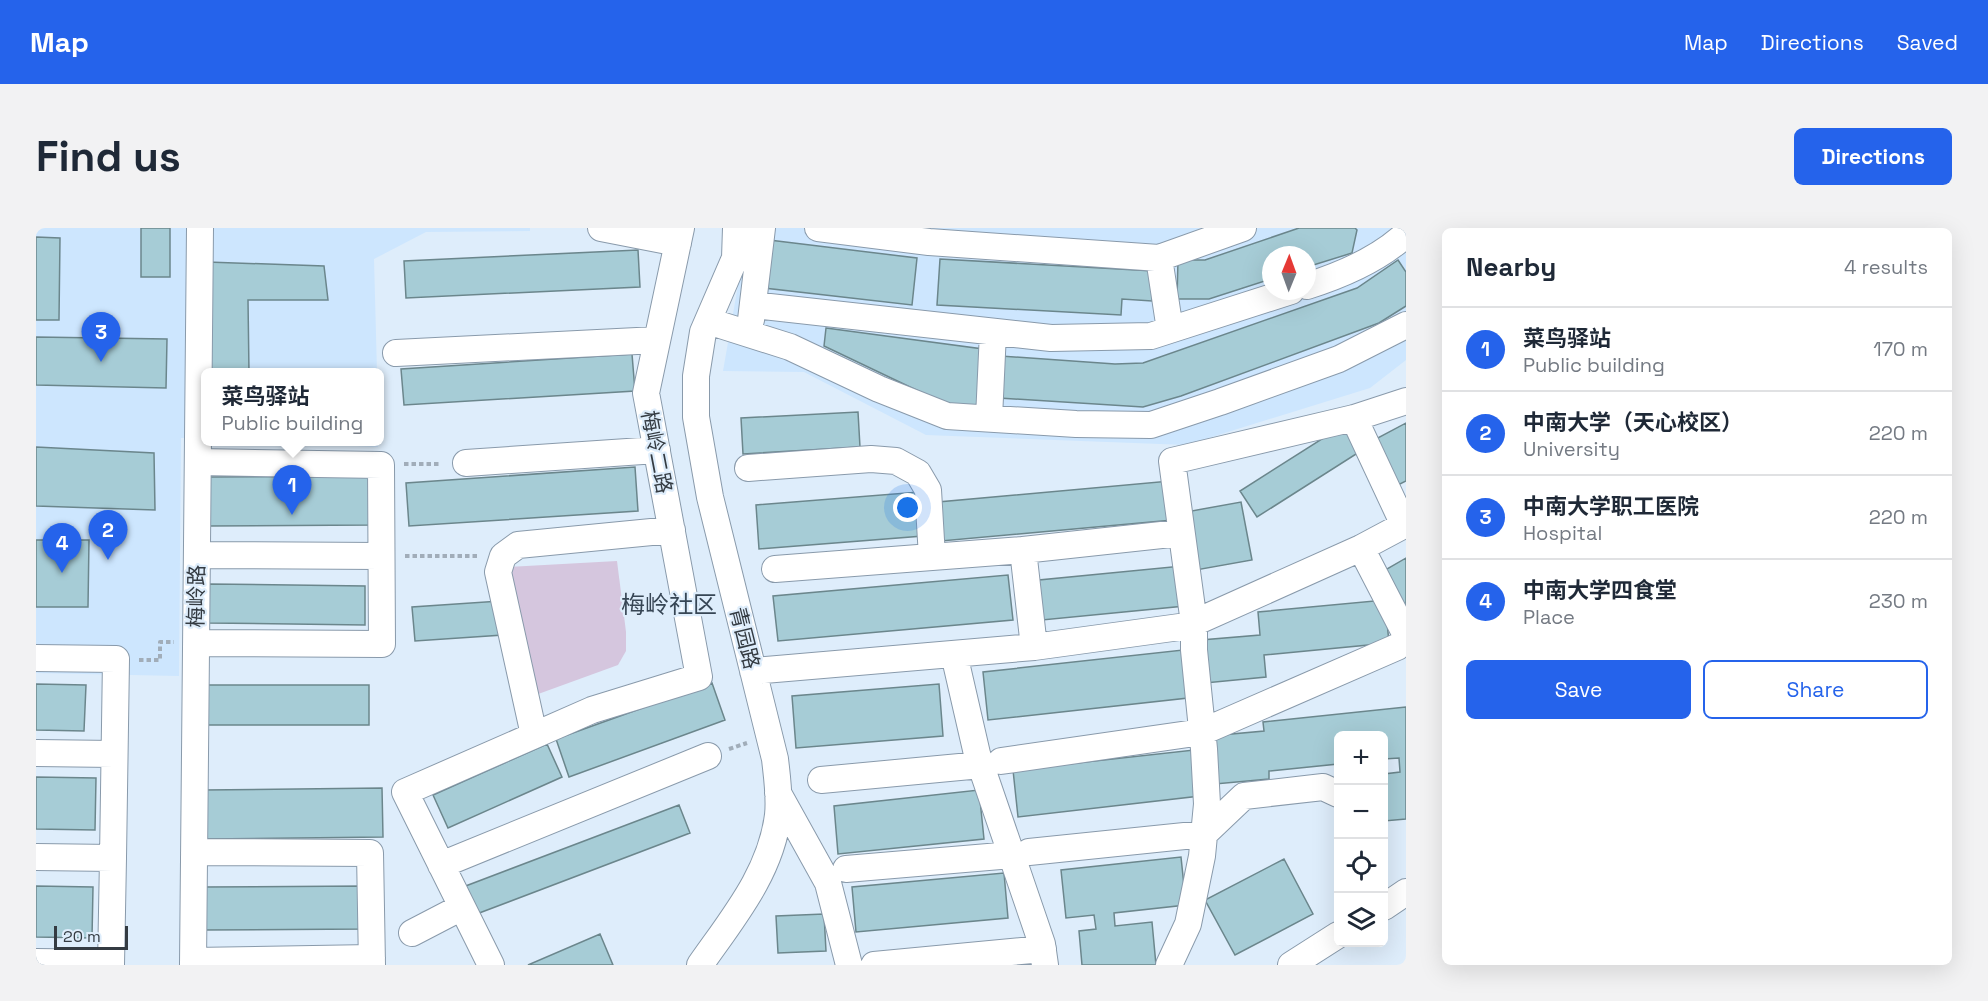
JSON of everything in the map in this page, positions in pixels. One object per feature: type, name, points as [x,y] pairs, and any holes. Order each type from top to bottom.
[{"type":"street","name":"梅岭路","points":[[193,963],[200,228]]},
{"type":"street","points":[[602,228],[679,236]]},
{"type":"street","name":"青园路","points":[[700,965],[747,897],[763,869],[778,814],[775,759],[710,497],[696,417],[696,376],[703,332],[735,258],[736,228]]},
{"type":"street","points":[[749,334],[762,228]]},
{"type":"street","points":[[818,228],[929,242],[1159,258],[1242,228]]},
{"type":"street","name":"梅岭二路","points":[[534,735],[592,710],[699,677],[646,393],[679,236]]},
{"type":"street","points":[[1316,283],[1335,277],[1391,248],[1399,238]]},
{"type":"street","points":[[1159,258],[1170,330]]},
{"type":"street","points":[[753,305],[1051,338],[1151,336],[1263,300]]},
{"type":"street","points":[[708,321],[790,347],[879,389],[947,416],[1076,424],[1151,425],[1339,359],[1406,326]]},
{"type":"street","points":[[989,418],[993,332]]},
{"type":"street","points":[[396,354],[657,340]]},
{"type":"street","points":[[1169,965],[1188,924],[1202,856],[1207,804],[1194,650],[1194,623],[1172,461],[1354,418],[1406,401]]},
{"type":"street","points":[[753,671],[1034,647],[1187,626],[1361,548],[1405,525],[1354,418]]},
{"type":"street","points":[[466,463],[657,450]]},
{"type":"street","points":[[748,468],[871,459],[896,461],[918,473],[928,490],[932,557]]},
{"type":"street","points":[[196,643],[381,644],[381,465],[198,462]]},
{"type":"street","points":[[491,965],[405,792],[534,735],[498,572],[503,556],[518,545],[672,530]]},
{"type":"street","points":[[775,570],[1023,550],[1180,533]]},
{"type":"street","points":[[821,780],[991,763],[1202,732],[1402,641],[1361,548]]},
{"type":"street","points":[[1023,550],[1034,647]]},
{"type":"street","points":[[197,555],[380,556]]},
{"type":"street","points":[[874,965],[1044,957],[1020,854],[954,654]]},
{"type":"street","points":[[36,658],[116,659],[111,964],[36,962]]},
{"type":"street","points":[[36,753],[114,754]]},
{"type":"street","points":[[441,865],[708,756]]},
{"type":"street","points":[[846,869],[1020,854],[1204,834],[1244,796],[1323,787],[1334,792]]},
{"type":"street","points":[[778,793],[828,883],[849,965]]},
{"type":"street","points":[[193,963],[372,962],[370,853],[194,852]]},
{"type":"street","points":[[36,856],[113,858]]},
{"type":"street","points":[[1388,904],[1406,892]]},
{"type":"street","points":[[412,933],[462,907]]},
{"type":"street","points":[[1291,965],[1334,938]]},
{"type":"path","points":[[381,465],[466,463]]},
{"type":"path","points":[[380,556],[503,556]]},
{"type":"path","points":[[116,659],[160,660],[160,642],[196,643]]},
{"type":"path","points":[[708,756],[769,735]]},
{"type":"shaded area","points":[[36,228],[530,228],[530,231],[426,232],[374,259],[377,368],[201,368],[201,438],[181,438],[179,676],[36,673]]},
{"type":"shaded area","points":[[748,228],[1392,228],[1400,234],[1406,228],[1406,360],[1370,388],[1186,445],[926,435],[804,372],[723,371]]},
{"type":"shaded area","points":[[617,561],[626,632],[626,651],[618,665],[530,697],[508,567]]},
{"type":"building","points":[[141,228],[170,228],[170,277],[141,277]]},
{"type":"building","points":[[1299,228],[1355,228],[1357,230],[1352,253],[1316,264],[1316,246],[1262,246],[1262,282],[1209,299],[1177,299],[1178,260],[1205,260]]},
{"type":"building","points":[[36,237],[60,238],[59,320],[36,320]]},
{"type":"building","points":[[769,240],[917,258],[912,305],[764,288]]},
{"type":"building","points":[[638,250],[640,287],[406,298],[404,261]]},
{"type":"building","points":[[940,259],[1154,271],[1152,301],[1122,299],[1121,315],[937,305]]},
{"type":"building","points":[[1398,260],[1406,272],[1406,306],[1379,323],[1181,396],[1143,407],[999,398],[1001,356],[1115,364],[1143,363],[1357,288]]},
{"type":"building","points":[[207,262],[324,266],[328,300],[248,300],[249,368],[205,368]]},
{"type":"building","points":[[826,328],[983,349],[979,412],[954,408],[824,346]]},
{"type":"building","points":[[36,337],[167,339],[166,388],[36,385]]},
{"type":"building","points":[[632,354],[635,391],[404,405],[401,369]]},
{"type":"building","points":[[858,412],[860,447],[743,454],[741,418]]},
{"type":"building","points":[[1347,423],[1364,449],[1257,517],[1240,491]]},
{"type":"building","points":[[1406,423],[1406,481],[1396,486],[1372,441]]},
{"type":"building","points":[[36,447],[154,453],[155,510],[36,506]]},
{"type":"building","points":[[635,467],[638,511],[409,526],[406,483]]},
{"type":"building","points":[[371,476],[371,525],[209,526],[209,477]]},
{"type":"building","points":[[1170,481],[1173,520],[941,541],[938,502]]},
{"type":"building","points":[[919,492],[923,536],[759,549],[756,505]]},
{"type":"building","points":[[1241,502],[1252,560],[1196,570],[1186,512]]},
{"type":"building","points":[[36,540],[89,540],[88,607],[36,607]]},
{"type":"building","points":[[1406,558],[1406,616],[1380,573]]},
{"type":"building","points":[[1182,566],[1185,606],[1042,620],[1039,580]]},
{"type":"building","points":[[1008,575],[1013,620],[778,641],[773,596]]},
{"type":"building","points":[[209,584],[365,586],[365,625],[208,623]]},
{"type":"building","points":[[1385,600],[1389,643],[1264,655],[1266,677],[1205,683],[1201,640],[1260,635],[1258,612]]},
{"type":"building","points":[[500,601],[503,635],[415,641],[412,607]]},
{"type":"building","points":[[1183,650],[1188,698],[988,720],[983,672]]},
{"type":"building","points":[[712,683],[725,720],[569,777],[556,739]]},
{"type":"building","points":[[36,684],[86,685],[84,731],[36,730]]},
{"type":"building","points":[[939,684],[943,736],[796,748],[792,696]]},
{"type":"building","points":[[203,685],[369,685],[369,725],[203,725]]},
{"type":"building","points":[[1406,707],[1406,819],[1388,821],[1388,774],[1400,772],[1399,758],[1388,759],[1388,731],[1334,731],[1334,764],[1269,771],[1269,779],[1215,784],[1210,736],[1264,731],[1263,722]]},
{"type":"building","points":[[547,744],[562,777],[448,828],[433,795]]},
{"type":"building","points":[[1194,750],[1200,796],[1018,817],[1013,770]]},
{"type":"building","points":[[36,777],[96,778],[95,830],[36,829]]},
{"type":"building","points":[[382,788],[383,837],[204,839],[203,790]]},
{"type":"building","points":[[979,790],[984,839],[838,854],[834,806]]},
{"type":"building","points":[[679,805],[690,833],[474,915],[463,887]]},
{"type":"building","points":[[1181,857],[1186,905],[1114,913],[1115,926],[1152,922],[1156,965],[1082,965],[1079,931],[1096,929],[1094,915],[1066,918],[1061,870]]},
{"type":"building","points":[[1284,859],[1313,914],[1235,955],[1205,900]]},
{"type":"building","points":[[1004,873],[1008,918],[856,932],[852,887]]},
{"type":"building","points":[[36,886],[93,887],[92,938],[36,937]]},
{"type":"building","points":[[365,886],[365,929],[203,930],[203,887]]},
{"type":"building","points":[[824,914],[826,951],[778,953],[776,916]]},
{"type":"building","points":[[600,934],[613,965],[528,965]]},
{"type":"place","name":"中南大学职工医院","points":[[101,362]]},
{"type":"place","name":"菜鸟驿站","points":[[292,515]]},
{"type":"place","name":"中南大学（天心校区）","points":[[108,560]]},
{"type":"place","name":"中南大学四食堂","points":[[62,573]]},
{"type":"district","name":"梅岭社区","points":[[669,604]]}]
